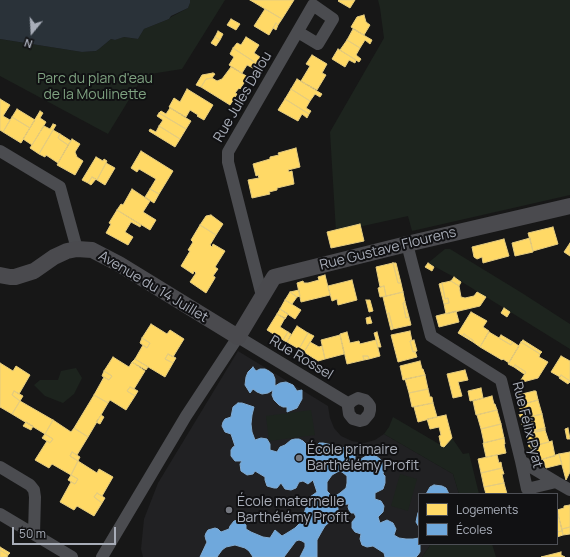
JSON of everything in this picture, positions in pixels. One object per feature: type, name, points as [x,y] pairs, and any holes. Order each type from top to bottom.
[{"type":"street","name":"Rue Jules Dalou","points":[[262,296],[228,162],[228,152],[298,32]]},
{"type":"street","points":[[0,151],[60,187],[77,249]]},
{"type":"street","name":"Rue Gustave Flourens","points":[[238,337],[274,277],[570,206]]},
{"type":"street","name":"Rue Félix Pyat","points":[[407,244],[431,336],[501,380],[527,489],[556,482],[570,490]]},
{"type":"street","name":"Avenue du 14 Juillet","points":[[0,275],[15,277],[34,272],[54,257],[67,251],[77,249],[92,250],[119,264],[238,337]]},
{"type":"street","points":[[102,557],[186,416],[238,337]]},
{"type":"street","name":"Rue Rossel","points":[[238,337],[349,404]]},
{"type":"street","points":[[521,461],[556,482]]},
{"type":"street","points":[[0,467],[30,485],[34,490],[34,534]]},
{"type":"street","points":[[0,514],[72,557]]},
{"type":"shaded area","points":[[0,0],[190,0],[190,3],[188,8],[171,16],[169,19],[144,29],[138,39],[124,37],[115,40],[111,39],[96,51],[82,52],[0,39]]},
{"type":"shaded area","name":"École primaire Barthélémy Profit","points":[[238,351],[328,406],[330,418],[334,428],[341,436],[352,441],[364,443],[375,440],[384,434],[453,474],[459,493],[418,493],[418,545],[430,545],[422,557],[143,557],[141,549],[144,519],[158,483]]},
{"type":"green space","name":"Parc du plan d'eau de la Moulinette","points":[[190,0],[225,0],[182,69],[144,75],[108,134],[0,76],[0,39],[82,52],[96,51],[111,39],[115,40],[124,37],[138,39],[144,29],[169,19],[188,8]]},
{"type":"green space","points":[[378,0],[570,0],[570,195],[412,231],[408,216],[336,232],[330,132],[384,38]]},
{"type":"green space","points":[[445,249],[450,249],[570,324],[570,349],[454,277],[428,263]]},
{"type":"green space","points":[[76,368],[82,378],[74,394],[63,403],[45,396],[34,385],[40,380],[58,380],[61,371]]},
{"type":"green space","points":[[311,410],[315,435],[269,441],[266,416]]},
{"type":"green space","points":[[393,417],[444,447],[452,438],[463,454],[469,453],[479,493],[459,493],[453,474],[384,434]]},
{"type":"green space","points":[[400,474],[417,479],[408,511],[391,506]]},
{"type":"green space","points":[[430,545],[492,545],[496,557],[422,557]]},
{"type":"building: Logements","points":[[250,0],[294,0],[282,19]]},
{"type":"building: Logements","points":[[355,0],[350,8],[338,1]]},
{"type":"building: Logements","points":[[265,9],[282,19],[278,25],[276,23],[269,35],[254,26]]},
{"type":"building: Logements","points":[[364,15],[366,22],[370,25],[364,35],[351,27],[357,17]]},
{"type":"building: Logements","points":[[231,19],[240,24],[236,30],[227,25]]},
{"type":"building: Logements","points":[[276,23],[278,25],[276,30],[273,28]]},
{"type":"building: Logements","points":[[353,29],[372,40],[370,44],[365,40],[360,48],[347,40]]},
{"type":"building: Logements","points":[[218,31],[223,34],[220,40],[215,37]]},
{"type":"building: Logements","points":[[215,37],[220,40],[216,46],[211,43]]},
{"type":"building: Logements","points":[[246,37],[259,45],[254,53],[260,57],[256,63],[233,48],[237,43],[241,45]]},
{"type":"building: Logements","points":[[347,40],[360,48],[356,55],[361,59],[359,62],[340,50]]},
{"type":"building: Logements","points":[[233,48],[256,63],[253,68],[247,65],[242,73],[229,65],[234,57],[230,54]]},
{"type":"building: Logements","points":[[338,49],[356,60],[355,63],[349,60],[345,67],[332,59]]},
{"type":"building: Logements","points":[[312,55],[327,64],[322,73],[326,75],[317,90],[301,81],[310,66],[306,64]]},
{"type":"building: Logements","points":[[231,67],[248,77],[240,89],[239,88],[235,93],[237,94],[230,105],[201,87],[206,79],[212,78],[217,81],[222,79]]},
{"type":"building: Logements","points":[[215,74],[212,78],[206,79],[201,87],[196,85],[202,75]]},
{"type":"building: Logements","points":[[297,79],[322,94],[320,97],[315,94],[310,101],[291,89]]},
{"type":"building: Logements","points":[[187,89],[213,105],[204,120],[190,110],[186,117],[169,107],[174,98],[180,102]]},
{"type":"building: Logements","points":[[291,89],[310,101],[306,108],[311,111],[309,114],[285,99]]},
{"type":"building: Logements","points":[[0,99],[10,105],[3,116],[10,120],[3,132],[0,130]]},
{"type":"building: Logements","points":[[285,99],[309,114],[307,118],[302,114],[298,121],[278,110]]},
{"type":"building: Logements","points":[[170,108],[191,121],[186,129],[159,113],[161,111],[166,114]]},
{"type":"building: Logements","points":[[17,109],[35,120],[30,128],[12,117]]},
{"type":"building: Logements","points":[[40,111],[43,113],[40,118],[46,122],[32,145],[23,139]]},
{"type":"building: Logements","points":[[159,113],[186,129],[180,139],[159,126],[163,120],[157,116]]},
{"type":"building: Logements","points":[[12,117],[30,128],[21,143],[3,132]]},
{"type":"building: Logements","points":[[53,124],[56,125],[39,154],[30,148],[44,126],[50,129]]},
{"type":"building: Logements","points":[[159,126],[180,139],[175,147],[149,131],[150,129],[156,132]]},
{"type":"building: Logements","points":[[53,130],[60,134],[59,139],[68,145],[58,163],[46,155],[45,157],[39,154]]},
{"type":"building: Logements","points":[[60,134],[71,141],[68,145],[58,138]]},
{"type":"building: Logements","points":[[72,139],[80,144],[75,152],[77,157],[83,161],[75,175],[57,165]]},
{"type":"building: Logements","points":[[296,148],[300,167],[288,170],[289,172],[292,171],[294,184],[277,188],[277,190],[269,192],[270,194],[252,198],[248,180],[259,178],[258,175],[256,176],[253,164],[270,159],[270,157],[279,155],[278,153]]},
{"type":"building: Logements","points":[[141,151],[173,171],[159,194],[150,189],[156,179],[139,169],[137,172],[131,168]]},
{"type":"building: Logements","points":[[96,157],[103,161],[104,159],[107,161],[97,180],[92,177],[88,183],[82,180]]},
{"type":"building: Logements","points":[[106,163],[115,168],[105,185],[97,180]]},
{"type":"building: Logements","points":[[92,177],[96,179],[91,185],[88,183]]},
{"type":"building: Logements","points":[[132,189],[150,201],[143,212],[156,220],[150,230],[117,210],[121,204],[123,205]]},
{"type":"building: Logements","points":[[150,189],[159,194],[154,203],[145,197]]},
{"type":"building: Logements","points":[[117,210],[141,225],[140,227],[131,222],[125,232],[133,237],[128,245],[106,233],[111,224],[109,223]]},
{"type":"building: Logements","points":[[211,215],[223,224],[216,235],[200,225],[206,216]]},
{"type":"building: Logements","points":[[360,224],[364,241],[331,248],[327,232]]},
{"type":"building: Logements","points":[[200,225],[216,235],[210,245],[212,247],[213,244],[225,251],[215,267],[218,269],[213,276],[215,278],[206,293],[190,282],[196,273],[194,271],[193,274],[181,266],[190,251],[188,250],[193,242],[191,240]]},
{"type":"building: Logements","points":[[553,227],[558,244],[533,251],[528,233]]},
{"type":"building: Logements","points":[[530,238],[533,252],[515,256],[512,243]]},
{"type":"building: Logements","points":[[504,239],[509,256],[483,263],[482,257],[477,259],[474,257],[472,247]]},
{"type":"building: Logements","points":[[570,243],[570,256],[564,252]]},
{"type":"building: Logements","points":[[393,263],[396,263],[401,283],[398,283]]},
{"type":"building: Logements","points":[[393,263],[398,283],[401,283],[403,292],[386,296],[384,286],[380,287],[376,267]]},
{"type":"building: Logements","points":[[428,263],[434,267],[432,271],[425,267]]},
{"type":"building: Logements","points":[[325,275],[330,295],[301,302],[297,283],[303,281],[304,283],[308,283],[319,280],[318,277]]},
{"type":"building: Logements","points":[[454,277],[461,282],[459,286],[451,281]]},
{"type":"building: Logements","points":[[352,280],[357,300],[338,305],[337,299],[332,301],[328,286]]},
{"type":"building: Logements","points":[[451,281],[459,286],[461,297],[465,298],[474,296],[477,292],[486,297],[480,306],[446,314],[444,304],[449,303],[448,298],[445,299],[442,283]]},
{"type":"building: Logements","points":[[442,283],[445,299],[448,298],[449,303],[444,304],[439,284]]},
{"type":"building: Logements","points":[[384,286],[386,296],[380,297],[378,288]]},
{"type":"building: Logements","points":[[299,290],[300,296],[297,297],[290,292]]},
{"type":"building: Logements","points":[[290,292],[297,297],[292,304],[285,300]]},
{"type":"building: Logements","points":[[403,292],[405,302],[403,303],[406,318],[409,317],[411,325],[393,329],[389,313],[387,314],[383,297]]},
{"type":"building: Logements","points":[[285,300],[301,310],[295,319],[280,309]]},
{"type":"building: Logements","points":[[366,300],[370,300],[373,311],[369,312]]},
{"type":"building: Logements","points":[[405,302],[409,317],[406,318],[403,303]]},
{"type":"building: Logements","points":[[504,308],[510,312],[507,317],[501,313]]},
{"type":"building: Logements","points":[[280,309],[288,314],[285,319],[277,314]]},
{"type":"building: Logements","points":[[456,311],[459,322],[439,327],[436,316]]},
{"type":"building: Logements","points":[[471,312],[487,321],[483,327],[489,331],[480,347],[464,334],[463,336],[458,333]]},
{"type":"building: Logements","points":[[389,313],[393,329],[391,330],[387,314]]},
{"type":"building: Logements","points":[[277,314],[285,318],[280,327],[288,332],[283,340],[267,330]]},
{"type":"building: Logements","points":[[370,317],[372,323],[367,324],[366,318]]},
{"type":"building: Logements","points":[[151,324],[167,334],[170,330],[184,339],[173,357],[168,354],[165,359],[173,363],[165,377],[135,359],[143,345],[147,348],[150,343],[142,338]]},
{"type":"building: Logements","points":[[297,326],[308,333],[299,349],[287,342]]},
{"type":"building: Logements","points":[[410,331],[412,341],[410,341],[413,352],[415,351],[417,357],[398,362],[391,335]]},
{"type":"building: Logements","points":[[288,332],[291,334],[287,342],[283,340]]},
{"type":"building: Logements","points":[[347,332],[350,343],[359,341],[360,344],[376,340],[380,356],[369,359],[368,356],[363,356],[364,360],[347,364],[340,334]]},
{"type":"building: Logements","points":[[377,332],[381,347],[378,347],[374,333]]},
{"type":"building: Logements","points":[[489,332],[511,345],[513,342],[519,346],[509,363],[480,347]]},
{"type":"building: Logements","points":[[308,333],[314,336],[304,352],[299,349]]},
{"type":"building: Logements","points":[[464,334],[474,341],[473,342],[463,336]]},
{"type":"building: Logements","points":[[340,335],[344,354],[325,359],[321,340]]},
{"type":"building: Logements","points":[[501,335],[513,342],[511,345],[499,338]]},
{"type":"building: Logements","points":[[142,338],[150,343],[147,348],[140,343]]},
{"type":"building: Logements","points":[[414,340],[417,351],[413,352],[410,341]]},
{"type":"building: Logements","points":[[523,340],[542,352],[540,354],[521,342]]},
{"type":"building: Logements","points":[[310,342],[319,347],[322,346],[325,359],[318,361],[304,352]]},
{"type":"building: Logements","points":[[521,342],[540,354],[539,357],[548,362],[538,378],[519,383],[526,372],[515,365],[514,367],[508,364]]},
{"type":"building: Logements","points":[[168,354],[176,358],[173,363],[165,359]]},
{"type":"building: Logements","points":[[363,356],[368,356],[369,359],[364,360]]},
{"type":"building: Logements","points":[[561,356],[570,361],[570,381],[561,375],[560,377],[551,372]]},
{"type":"building: Logements","points":[[113,357],[129,367],[132,362],[145,371],[134,389],[130,387],[127,391],[135,396],[126,410],[110,400],[108,403],[94,395],[104,377],[109,380],[112,376],[104,371]]},
{"type":"building: Logements","points":[[135,359],[148,367],[146,370],[132,362]]},
{"type":"building: Logements","points":[[420,361],[425,375],[403,380],[400,366]]},
{"type":"building: Logements","points":[[0,363],[13,371],[16,366],[30,375],[19,394],[14,391],[12,395],[20,401],[12,414],[0,407]]},
{"type":"building: Logements","points":[[515,365],[526,372],[524,374],[514,367]]},
{"type":"building: Logements","points":[[465,370],[468,380],[458,382],[462,396],[453,398],[447,374]]},
{"type":"building: Logements","points":[[104,371],[112,376],[109,380],[102,376]]},
{"type":"building: Logements","points":[[425,375],[428,389],[409,393],[405,379]]},
{"type":"building: Logements","points":[[561,375],[570,381],[568,384],[559,378]]},
{"type":"building: Logements","points":[[130,387],[138,391],[135,396],[127,391]]},
{"type":"building: Logements","points":[[481,388],[483,398],[470,401],[468,391]]},
{"type":"building: Logements","points":[[428,389],[433,403],[412,407],[409,393]]},
{"type":"building: Logements","points":[[14,391],[23,396],[20,401],[12,395]]},
{"type":"building: Logements","points":[[536,391],[538,400],[521,405],[518,395]]},
{"type":"building: Logements","points":[[94,395],[108,403],[88,437],[74,428]]},
{"type":"building: Logements","points":[[492,396],[497,410],[476,415],[473,401]]},
{"type":"building: Logements","points":[[538,400],[542,414],[521,419],[519,414],[521,413],[519,405]]},
{"type":"building: Logements","points":[[20,401],[53,420],[45,434],[12,414]]},
{"type":"building: Logements","points":[[433,403],[437,417],[418,422],[414,407]]},
{"type":"building: Logements","points":[[497,410],[501,424],[481,429],[477,415]]},
{"type":"building: Logements","points":[[542,414],[545,428],[526,433],[521,419]]},
{"type":"building: Logements","points":[[101,415],[104,417],[100,424],[96,422]]},
{"type":"building: Logements","points":[[446,415],[452,438],[444,447],[441,446],[439,427],[430,429],[427,419]]},
{"type":"building: Logements","points":[[53,420],[71,432],[74,428],[88,437],[77,455],[72,452],[70,456],[78,461],[71,475],[52,464],[49,468],[35,460],[47,441],[50,443],[53,439],[45,434]]},
{"type":"building: Logements","points":[[26,422],[33,426],[31,430],[23,426]]},
{"type":"building: Logements","points":[[501,424],[504,438],[484,443],[481,429]]},
{"type":"building: Logements","points":[[545,428],[545,430],[526,434],[526,433]]},
{"type":"building: Logements","points":[[568,428],[570,439],[567,439],[565,429]]},
{"type":"building: Logements","points":[[545,430],[549,442],[529,447],[526,434]]},
{"type":"building: Logements","points":[[45,434],[53,439],[50,443],[42,438]]},
{"type":"building: Logements","points":[[504,438],[506,453],[486,457],[483,443]]},
{"type":"building: Logements","points":[[552,441],[555,456],[536,461],[531,447]]},
{"type":"building: Logements","points":[[72,452],[80,457],[78,461],[70,456]]},
{"type":"building: Logements","points":[[570,452],[570,472],[566,480],[559,454]]},
{"type":"building: Logements","points":[[559,454],[562,464],[546,468],[543,459]]},
{"type":"building: Logements","points":[[497,455],[499,463],[501,462],[502,468],[481,473],[478,459]]},
{"type":"building: Logements","points":[[78,461],[97,473],[99,469],[113,477],[102,496],[97,493],[94,497],[102,503],[94,516],[77,506],[74,510],[60,502],[71,482],[75,484],[78,479],[71,475]]},
{"type":"building: Logements","points":[[502,468],[504,483],[484,487],[481,473]]},
{"type":"building: Logements","points":[[71,475],[78,479],[75,484],[68,480]]},
{"type":"building: Logements","points":[[504,483],[507,493],[486,493],[484,487]]},
{"type":"building: Logements","points":[[97,493],[105,498],[102,503],[94,497]]},
{"type":"building: Logements","points":[[570,505],[570,527],[562,529],[558,510],[564,508],[564,506]]},
{"type":"building: Logements","points":[[558,514],[562,531],[558,532]]},
{"type":"building: Logements","points":[[570,527],[570,534],[563,535],[562,529]]},
{"type":"building: Logements","points":[[562,531],[563,535],[558,537],[558,532]]},
{"type":"building: Logements","points":[[0,547],[10,553],[8,555],[0,550]]},
{"type":"building: Logements","points":[[0,550],[8,555],[7,557],[0,557]]},
{"type":"building: Logements","points":[[561,552],[561,555],[565,557],[541,557]]},
{"type":"building: Écoles","points":[[253,367],[256,371],[265,369],[273,374],[275,386],[286,382],[293,385],[297,391],[302,390],[302,399],[297,408],[287,412],[287,407],[279,405],[274,400],[272,395],[273,390],[262,394],[253,389],[250,393],[245,385],[248,372]]},
{"type":"building: Écoles","points":[[238,403],[254,407],[251,424],[255,440],[261,438],[267,439],[270,444],[270,450],[277,452],[280,447],[291,440],[299,439],[306,444],[310,451],[316,452],[319,443],[335,446],[336,449],[342,447],[351,450],[355,455],[353,462],[359,463],[361,459],[366,456],[376,456],[383,464],[383,474],[385,476],[383,489],[375,493],[375,499],[381,501],[384,506],[383,512],[378,517],[380,523],[387,520],[393,523],[396,529],[394,535],[399,538],[418,538],[420,552],[418,555],[416,557],[385,557],[384,553],[373,546],[367,547],[362,545],[360,539],[361,534],[355,532],[352,528],[352,522],[356,517],[354,513],[351,513],[349,510],[349,504],[338,505],[338,512],[336,516],[325,526],[317,540],[317,557],[300,557],[305,547],[305,543],[299,540],[296,541],[284,557],[253,557],[245,548],[235,545],[226,547],[217,557],[200,557],[207,542],[205,536],[208,530],[215,528],[221,532],[229,529],[234,521],[241,521],[246,525],[246,529],[263,537],[270,538],[275,530],[282,536],[299,524],[308,500],[317,492],[313,480],[308,484],[303,481],[299,482],[296,488],[291,490],[285,489],[281,483],[277,488],[274,488],[267,486],[265,477],[255,471],[253,474],[247,475],[241,471],[240,464],[242,461],[235,461],[231,456],[231,450],[235,446],[231,434],[225,432],[222,426],[225,419],[231,417],[233,407]],"holes":[[[339,471],[347,476],[346,488],[337,495],[331,495],[327,491],[327,482],[332,475]]]},
{"type":"building: Écoles","points":[[434,485],[442,486],[446,488],[448,493],[427,493],[430,487]]},
{"type":"building: Écoles","points":[[418,513],[418,525],[416,522]]},
{"type":"place","name":"École primaire Barthélémy Profit","points":[[299,458]]},
{"type":"place","name":"École maternelle Barthélémy Profit","points":[[229,510]]}]
